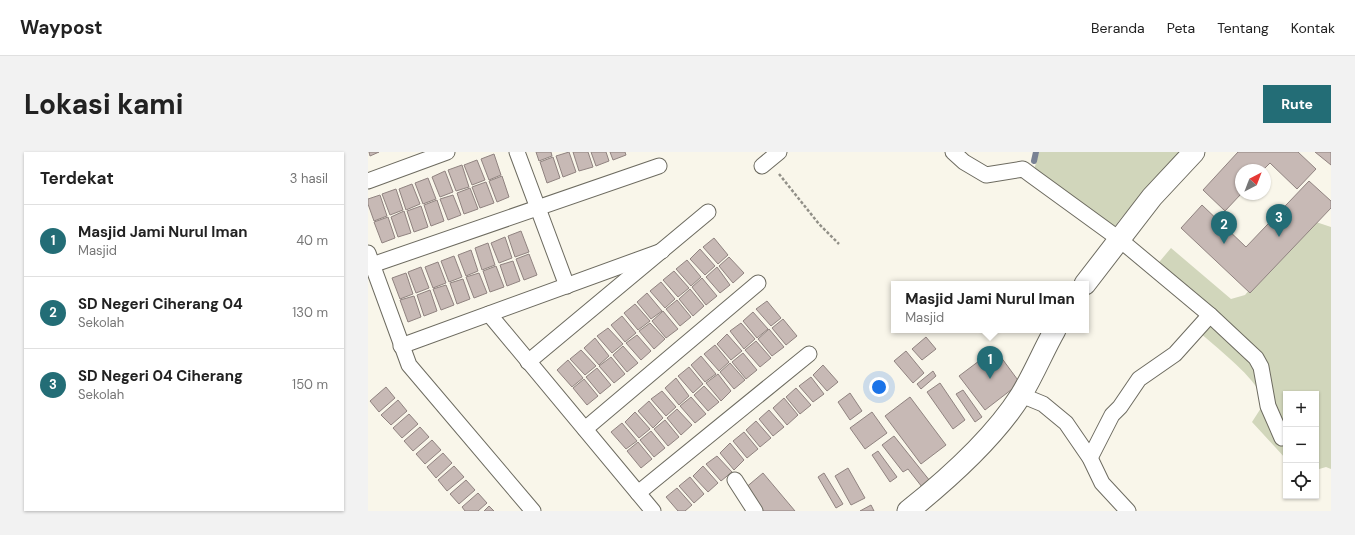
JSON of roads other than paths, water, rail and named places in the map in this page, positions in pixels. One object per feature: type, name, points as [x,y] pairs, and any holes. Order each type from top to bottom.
[{"type":"street","points":[[368,181],[447,152]]},
{"type":"street","points":[[517,152],[567,286]]},
{"type":"street","points":[[953,152],[964,162],[986,175],[1023,169],[1119,239],[1210,315],[1256,358],[1261,367],[1268,406],[1282,438]]},
{"type":"street","points":[[1088,281],[1152,197],[1194,152]]},
{"type":"street","points":[[533,511],[409,365],[370,259],[537,208],[659,166]]},
{"type":"street","points":[[528,362],[708,212]]},
{"type":"street","points":[[401,346],[662,251]]},
{"type":"street","points":[[585,429],[758,283]]},
{"type":"street","points":[[489,314],[653,511]]},
{"type":"street","points":[[1090,458],[1112,415],[1120,407],[1139,379],[1175,354],[1210,315]]},
{"type":"street","points":[[908,511],[928,495],[996,428],[1021,395],[1040,355],[1054,333]]},
{"type":"street","points":[[638,493],[809,354]]},
{"type":"street","points":[[1021,395],[1042,404],[1066,423],[1090,458],[1102,482],[1128,511]]},
{"type":"street","points":[[735,480],[755,511]]},
{"type":"waterway","points":[[1034,161],[1036,152]]},
{"type":"place","name":"SD Negeri 04 Ciherang","points":[[1279,237]]},
{"type":"place","name":"SD Negeri Ciherang 04","points":[[1224,244]]},
{"type":"place","name":"Masjid Jami Nurul Iman","points":[[990,379]]}]
